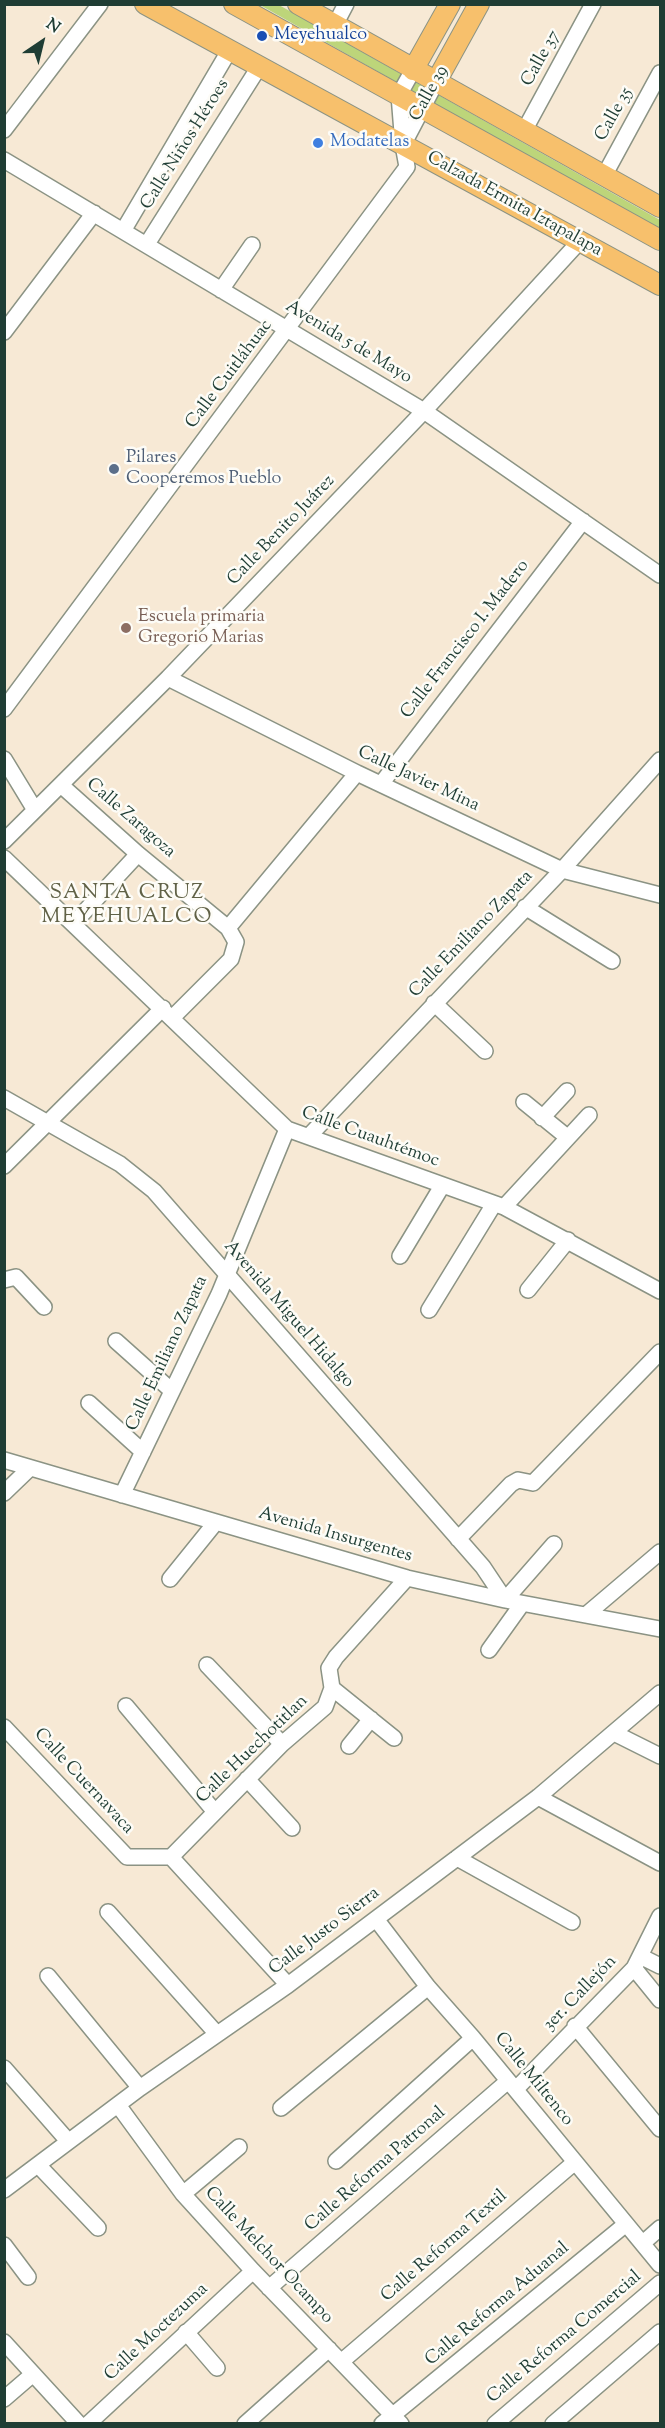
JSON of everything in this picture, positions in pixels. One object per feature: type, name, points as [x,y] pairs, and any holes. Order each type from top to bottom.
[{"type":"main road","name":"Calzada Ermita Iztapalapa","points":[[146,4],[660,285]]},
{"type":"main road","points":[[234,4],[660,240]]},
{"type":"main road","points":[[298,4],[660,207]]},
{"type":"main road","name":"Calle 39","points":[[413,70],[450,4]]},
{"type":"main road","name":"Calle 39","points":[[436,82],[479,4]]},
{"type":"street","points":[[4,130],[100,4]]},
{"type":"street","points":[[335,25],[346,4]]},
{"type":"street","name":"Calle 37","points":[[524,131],[593,4]]},
{"type":"street","name":"Calle Niños Héroes","points":[[123,231],[229,51]]},
{"type":"street","name":"Calle Niños Héroes","points":[[147,244],[259,67]]},
{"type":"street","name":"Calle 39","points":[[403,145],[399,95],[413,70]]},
{"type":"street","name":"Calle 35","points":[[604,176],[660,73]]},
{"type":"street","name":"Calle 39","points":[[403,145],[436,82]]},
{"type":"street","name":"Calle Cuitláhuac","points":[[4,709],[407,167],[403,145]]},
{"type":"street","name":"Avenida 5 de Mayo","points":[[4,160],[424,411],[660,575]]},
{"type":"street","points":[[4,332],[94,213]]},
{"type":"street","name":"Calle Benito Juárez","points":[[4,841],[62,786],[168,678],[424,411],[580,241]]},
{"type":"street","points":[[221,290],[252,245]]},
{"type":"street","name":"Calle Francisco I. Madero","points":[[381,784],[583,521]]},
{"type":"street","name":"Calle Javier Mina","points":[[168,678],[357,773],[562,870],[660,895]]},
{"type":"street","points":[[4,759],[35,810]]},
{"type":"street","name":"Calle Emiliano Zapata","points":[[310,1135],[562,870],[660,760]]},
{"type":"street","points":[[4,1166],[168,1012],[231,958],[236,942],[228,928],[357,773]]},
{"type":"street","name":"Calle Zaragoza","points":[[62,786],[138,854],[228,928]]},
{"type":"street","points":[[73,924],[138,854]]},
{"type":"street","name":"Calle Cuauhtémoc","points":[[4,858],[168,1012],[288,1129],[310,1135],[442,1186],[499,1205],[660,1291]]},
{"type":"street","points":[[525,907],[612,961]]},
{"type":"street","points":[[434,1004],[485,1051]]},
{"type":"street","points":[[542,1118],[567,1091]]},
{"type":"street","name":"Avenida Miguel Hidalgo","points":[[4,1098],[120,1164],[154,1191],[483,1567],[505,1600]]},
{"type":"street","points":[[524,1102],[567,1137]]},
{"type":"street","points":[[429,1310],[499,1205],[589,1115]]},
{"type":"street","name":"Calle Emiliano Zapata","points":[[122,1495],[227,1275],[288,1129]]},
{"type":"street","points":[[400,1256],[442,1186]]},
{"type":"street","points":[[528,1290],[568,1240]]},
{"type":"street","points":[[4,1280],[16,1277],[44,1307]]},
{"type":"street","points":[[116,1341],[172,1391]]},
{"type":"street","points":[[458,1539],[511,1484],[518,1480],[533,1483],[660,1352]]},
{"type":"street","points":[[89,1402],[143,1452]]},
{"type":"street","name":"Avenida Insurgentes","points":[[4,1460],[407,1578],[522,1604],[660,1629]]},
{"type":"street","points":[[4,1493],[30,1468]]},
{"type":"street","points":[[170,1579],[216,1522]]},
{"type":"street","points":[[505,1600],[554,1544]]},
{"type":"street","points":[[587,1614],[660,1552]]},
{"type":"street","name":"Calle Huechotitlan","points":[[171,1857],[282,1744],[325,1707],[332,1688],[329,1668],[336,1657],[407,1578]]},
{"type":"street","points":[[489,1650],[522,1604]]},
{"type":"street","points":[[207,1665],[282,1744]]},
{"type":"street","points":[[332,1688],[394,1738]]},
{"type":"street","name":"Calle Justo Sierra","points":[[4,2190],[140,2088],[288,1985],[538,1797],[660,1693]]},
{"type":"street","points":[[126,1706],[215,1812]]},
{"type":"street","points":[[349,1746],[371,1719]]},
{"type":"street","name":"Calle Cuernavaca","points":[[4,1727],[127,1857],[171,1857]]},
{"type":"street","points":[[614,1733],[660,1756]]},
{"type":"street","points":[[247,1779],[292,1828]]},
{"type":"street","points":[[538,1797],[660,1863]]},
{"type":"street","points":[[171,1857],[288,1985]]},
{"type":"street","points":[[456,1858],[572,1922]]},
{"type":"street","points":[[108,1912],[217,2034]]},
{"type":"street","name":"3er. Callejón","points":[[512,2085],[575,2026],[637,1962],[660,1916]]},
{"type":"street","name":"Calle Miltenco","points":[[376,1919],[428,1987],[473,2038],[660,2265]]},
{"type":"street","points":[[637,1962],[660,1966]]},
{"type":"street","points":[[637,1962],[660,2000]]},
{"type":"street","points":[[48,1976],[140,2088]]},
{"type":"street","points":[[281,2108],[428,1987]]},
{"type":"street","points":[[575,2026],[660,2129]]},
{"type":"street","points":[[336,2161],[473,2038]]},
{"type":"street","points":[[4,2068],[68,2141]]},
{"type":"street","name":"Calle Reforma Patronal","points":[[269,2288],[512,2085]]},
{"type":"street","name":"Calle Melchor Ocampo","points":[[118,2105],[183,2194],[341,2362],[392,2421]]},
{"type":"street","points":[[183,2194],[239,2147]]},
{"type":"street","name":"Calle Reforma Textil","points":[[341,2362],[575,2162]]},
{"type":"street","points":[[38,2164],[98,2228]]},
{"type":"street","name":"Calle Reforma Aduanal","points":[[392,2421],[626,2223]]},
{"type":"street","points":[[643,2243],[660,2228]]},
{"type":"street","points":[[4,2245],[28,2277]]},
{"type":"street","name":"Calle Moctezuma","points":[[88,2424],[253,2271]]},
{"type":"street","name":"Calle Reforma Comercial","points":[[495,2424],[660,2283]]},
{"type":"street","points":[[186,2332],[217,2368]]},
{"type":"street","points":[[553,2424],[660,2332]]},
{"type":"street","points":[[4,2342],[79,2424]]},
{"type":"street","points":[[245,2424],[329,2349]]},
{"type":"street","points":[[4,2399],[33,2374]]},
{"type":"green space","points":[[260,5],[279,5],[660,220],[660,231]]},
{"type":"place","name":"Meyehualco","points":[[262,36]]},
{"type":"place","name":"Modatelas","points":[[318,143]]},
{"type":"place","name":"Pilares Cooperemos Pueblo","points":[[114,469]]},
{"type":"place","name":"Escuela primaria Gregorio Marias","points":[[126,628]]},
{"type":"district","name":"SANTA CRUZ MEYEHUALCO","points":[[127,906]]}]
